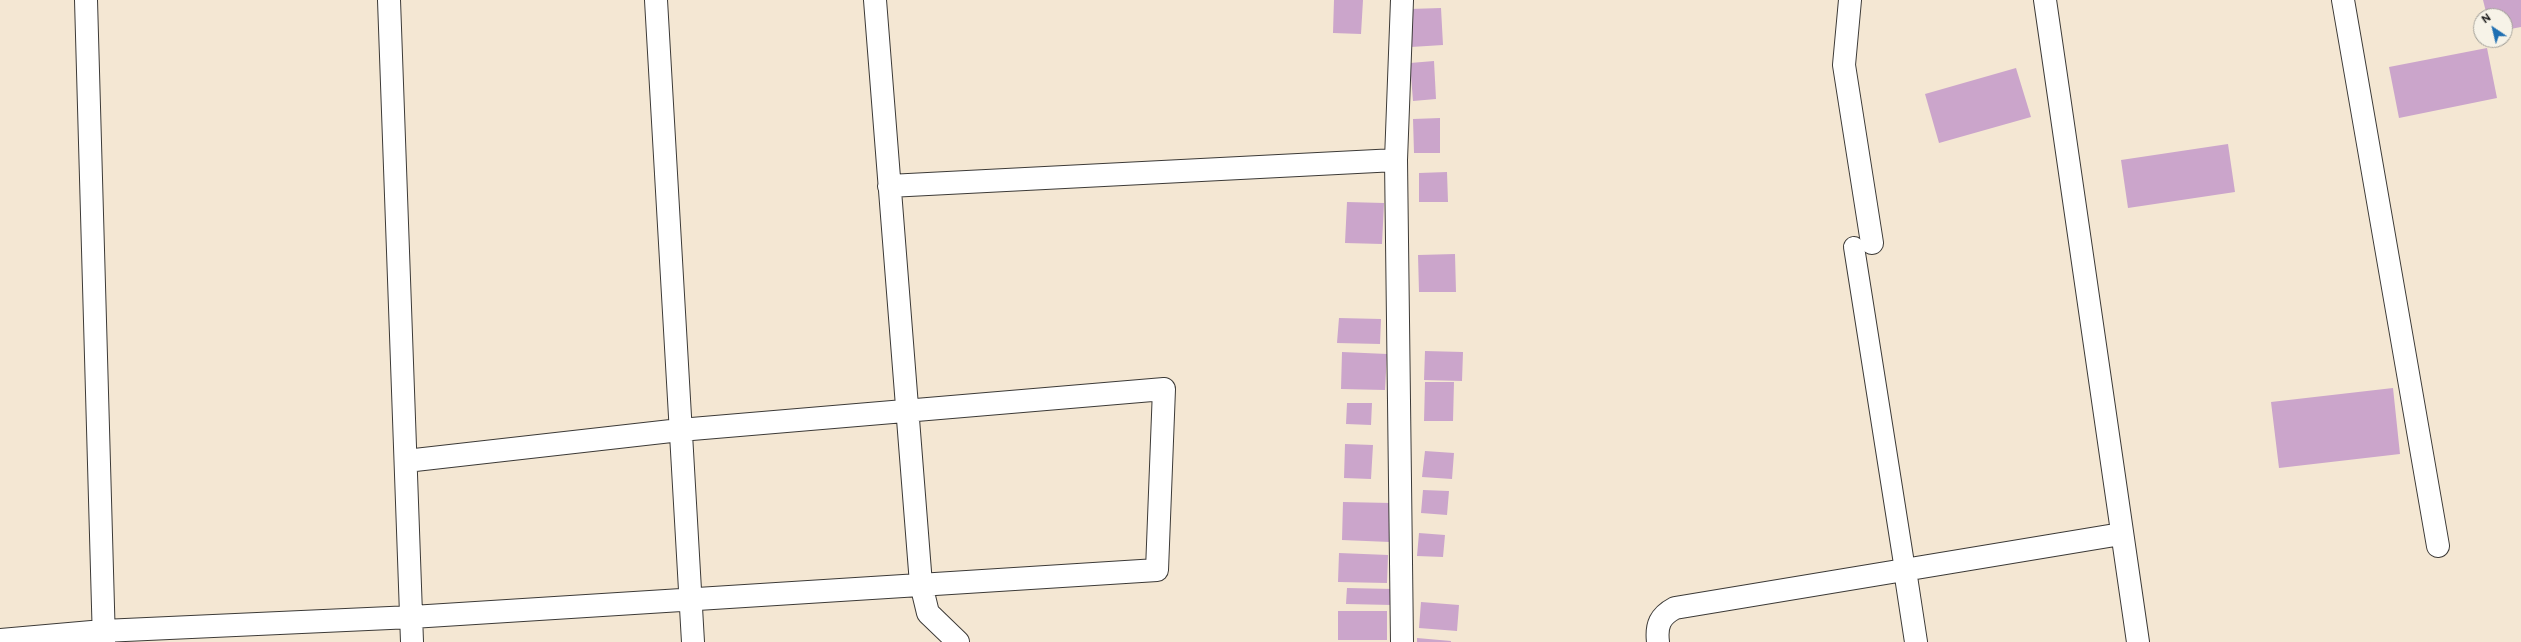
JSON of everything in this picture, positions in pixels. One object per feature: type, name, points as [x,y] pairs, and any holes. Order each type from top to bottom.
[{"type":"street","points":[[86,0],[104,636]]},
{"type":"street","points":[[389,0],[412,642]]},
{"type":"street","points":[[656,0],[693,642]]},
{"type":"street","points":[[874,0],[922,584],[928,613],[958,642]]},
{"type":"street","points":[[1402,0],[1396,160],[1402,642]]},
{"type":"street","points":[[1850,0],[1844,65],[1863,245]]},
{"type":"street","points":[[2045,0],[2121,534],[2138,642]]},
{"type":"street","points":[[2343,0],[2438,546]]},
{"type":"street","points":[[889,186],[1396,160]]},
{"type":"street","points":[[0,640],[104,636],[1157,570],[1164,389],[680,430],[406,461]]},
{"type":"street","points":[[1658,642],[1659,622],[1665,614],[1675,608],[2121,534]]},
{"type":"street","points":[[1905,570],[1916,642]]},
{"type":"lane","points":[[1863,245],[1905,570]]},
{"type":"building","points":[[1334,0],[1363,0],[1361,34],[1333,33]]},
{"type":"building","points":[[2483,0],[2521,0],[2521,27],[2513,28],[2513,8],[2485,8]]},
{"type":"building","points":[[1441,8],[1443,45],[1411,47],[1409,9]]},
{"type":"building","points":[[2487,48],[2497,98],[2399,118],[2389,67]]},
{"type":"building","points":[[1434,61],[1436,99],[1413,101],[1410,63]]},
{"type":"building","points":[[2016,68],[2031,117],[1939,143],[1925,94]]},
{"type":"building","points":[[1440,118],[1440,153],[1414,153],[1413,119]]},
{"type":"building","points":[[2228,144],[2235,192],[2128,208],[2121,160]]},
{"type":"building","points":[[1447,172],[1448,202],[1419,202],[1419,173]]},
{"type":"building","points":[[1347,202],[1384,203],[1382,244],[1345,243]]},
{"type":"building","points":[[1455,254],[1456,292],[1419,292],[1418,255]]},
{"type":"building","points":[[1339,318],[1381,319],[1380,344],[1337,343]]},
{"type":"building","points":[[1425,351],[1463,352],[1462,381],[1424,380]]},
{"type":"building","points":[[1342,352],[1387,354],[1385,390],[1341,389]]},
{"type":"building","points":[[1425,382],[1454,382],[1453,421],[1424,421]]},
{"type":"building","points":[[2393,388],[2400,454],[2279,468],[2271,402]]},
{"type":"building","points":[[1347,403],[1372,403],[1371,425],[1346,424]]},
{"type":"building","points":[[1345,444],[1373,445],[1371,479],[1344,478]]},
{"type":"building","points":[[1425,451],[1454,453],[1452,479],[1422,477]]},
{"type":"building","points":[[1423,490],[1449,491],[1447,515],[1421,513]]},
{"type":"building","points":[[1343,502],[1391,503],[1390,542],[1342,540]]},
{"type":"building","points":[[1419,533],[1445,535],[1443,557],[1417,556]]},
{"type":"building","points":[[1339,553],[1388,555],[1387,583],[1338,582]]},
{"type":"building","points":[[1347,588],[1393,589],[1392,605],[1346,604]]},
{"type":"building","points":[[1421,602],[1459,605],[1457,631],[1419,628]]},
{"type":"building","points":[[1338,611],[1387,611],[1387,640],[1338,640]]},
{"type":"building","points":[[1417,638],[1451,641],[1451,642],[1417,642]]}]
